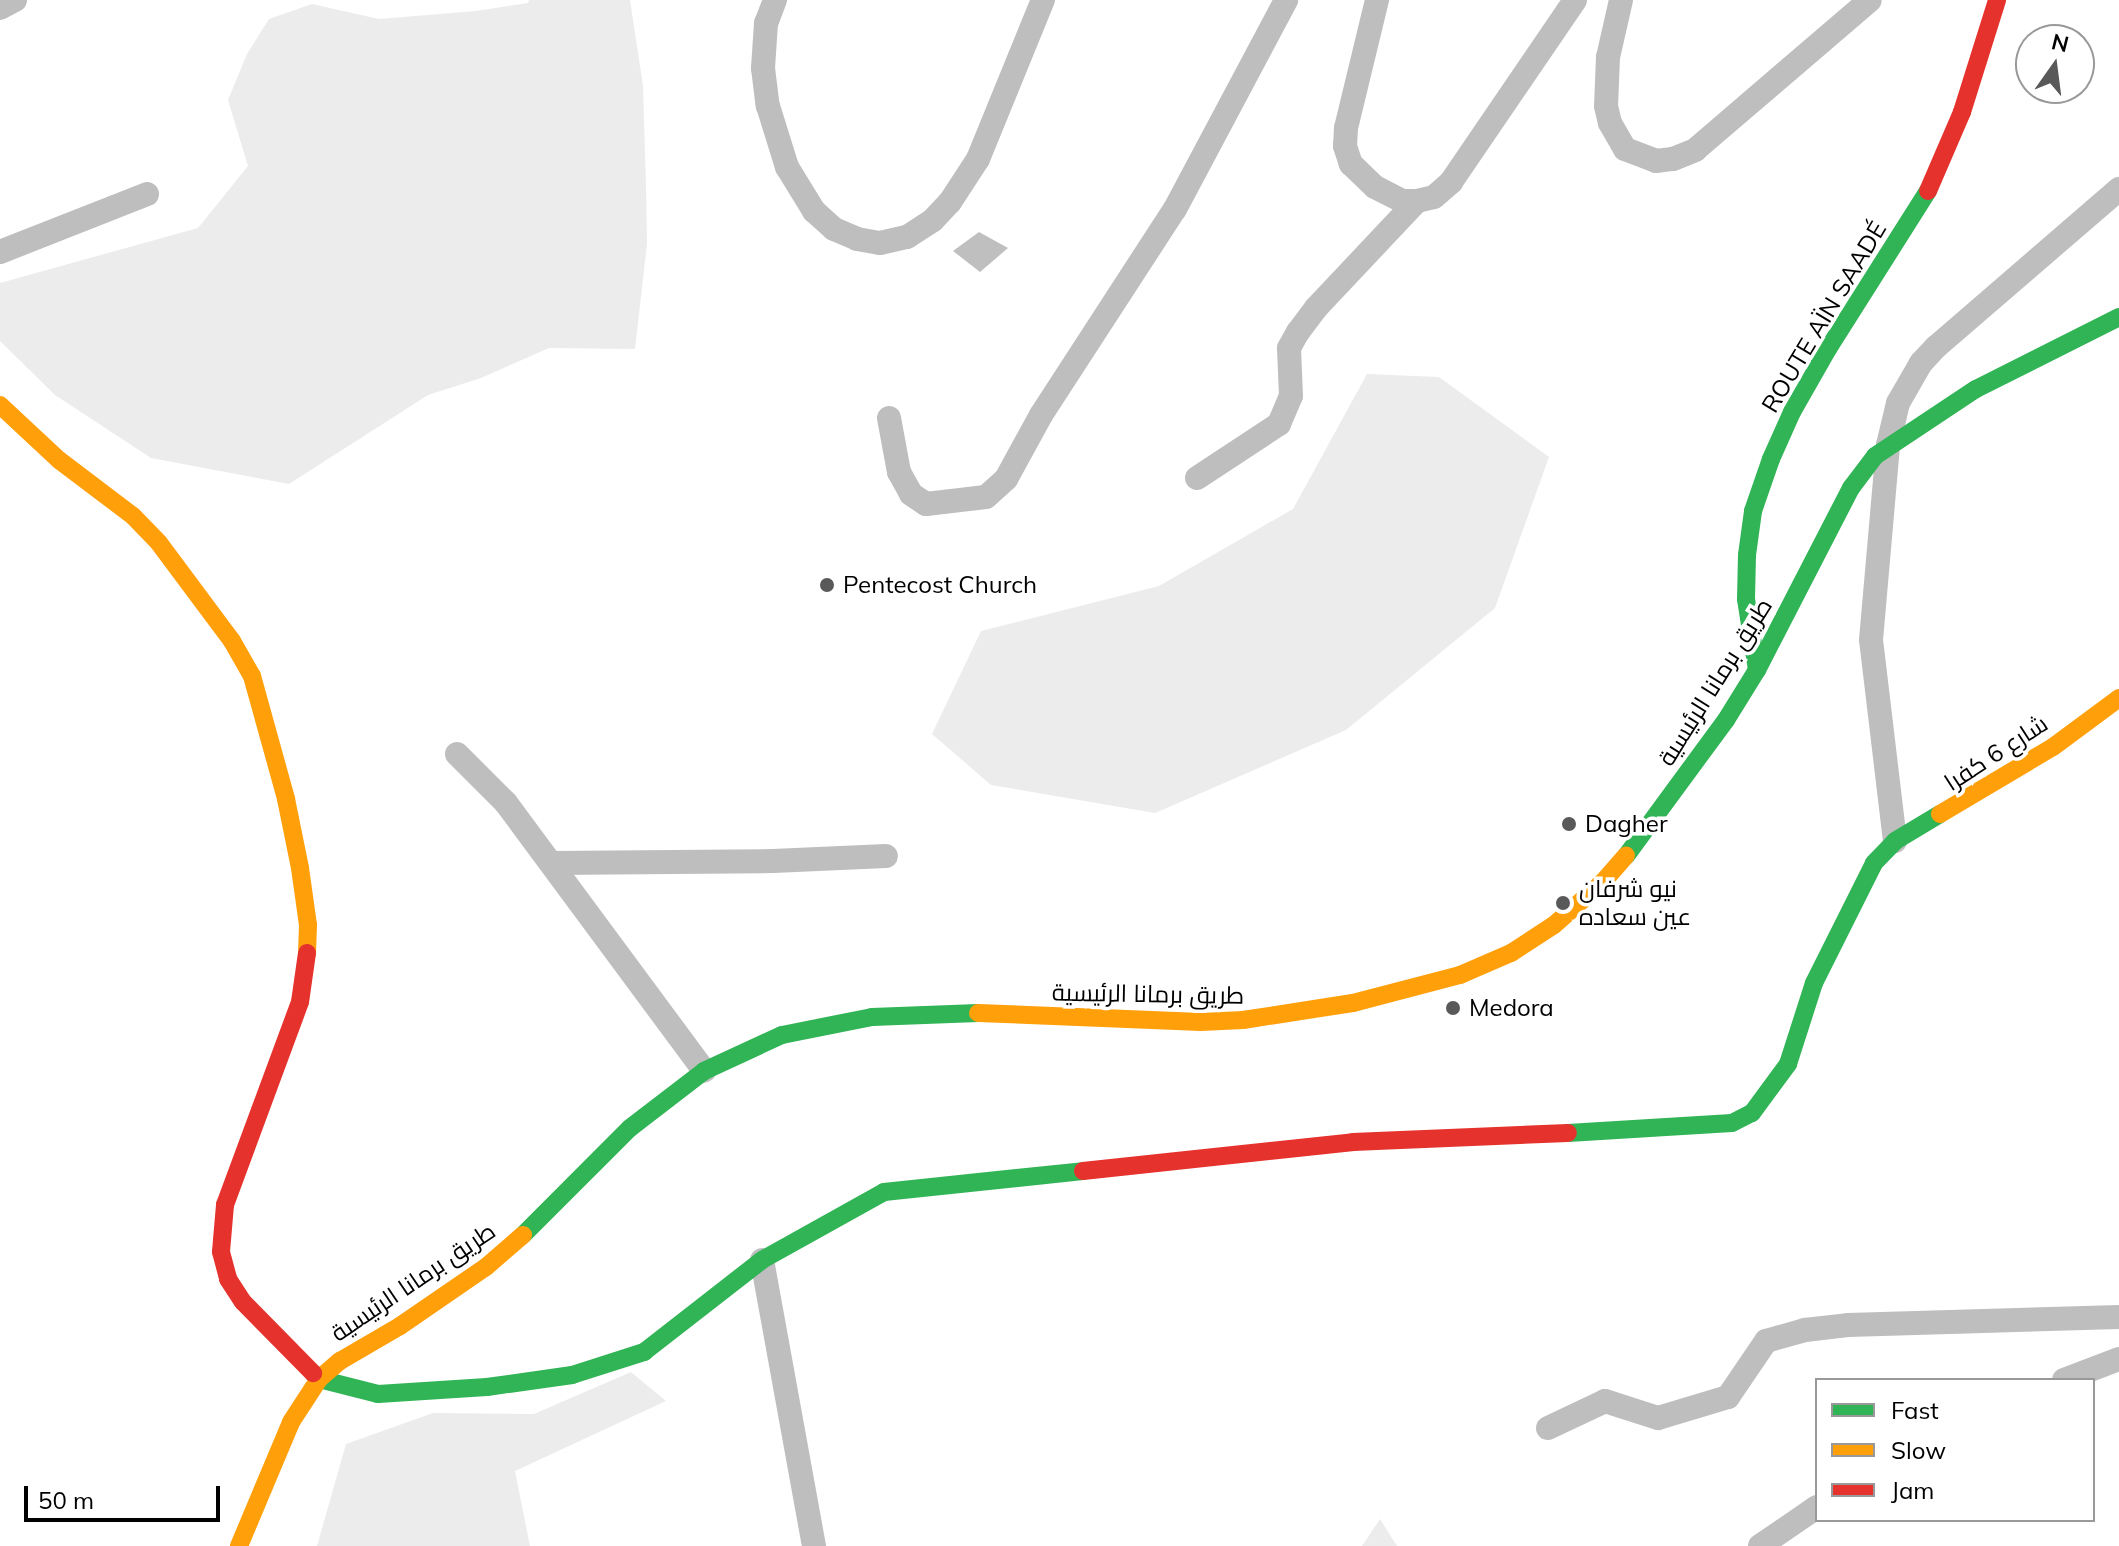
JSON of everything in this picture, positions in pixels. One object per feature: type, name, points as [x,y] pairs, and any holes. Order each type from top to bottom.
[{"type":"street","points":[[0,8],[15,0]]},
{"type":"street","points":[[775,0],[766,23],[763,68],[768,106],[787,167],[799,192],[834,229],[857,239],[880,243],[907,237],[933,220],[950,202],[978,159],[1043,0]]},
{"type":"street","points":[[889,418],[899,472],[911,494],[926,504],[986,497],[1006,479],[1041,415],[1175,209],[1286,0]]},
{"type":"street","points":[[1377,0],[1346,128],[1345,146],[1351,164],[1375,187],[1403,201],[1434,197],[1451,182],[1575,0]]},
{"type":"street","points":[[1621,0],[1608,57],[1606,106],[1617,139],[1625,149],[1656,161],[1673,159],[1695,150],[1870,0]]},
{"type":"street","name":"ROUTE AÏN SAADÉ","points":[[1757,670],[1746,599],[1747,555],[1753,511],[1771,459],[1792,412],[1828,349],[1936,178],[1962,112],[1997,0]]},
{"type":"street","points":[[1895,841],[1871,640],[1888,445],[1898,403],[1921,363],[1976,310],[2119,189]]},
{"type":"street","points":[[0,252],[147,194]]},
{"type":"street","points":[[1197,478],[1279,424],[1291,396],[1289,348],[1298,332],[1316,308],[1417,201]]},
{"type":"street","name":"طريق برمانا الرئيسية","points":[[239,1546],[291,1422],[319,1379],[340,1361],[400,1326],[486,1267],[531,1228],[630,1128],[704,1071],[782,1035],[872,1017],[969,1013],[1185,1022],[1243,1020],[1353,1003],[1460,975],[1511,953],[1554,925],[1603,882],[1642,837],[1680,784],[1757,670],[1851,488],[1875,456],[1976,389],[2119,317]]},
{"type":"street","points":[[0,405],[59,460],[133,516],[159,543],[232,641],[252,676],[300,868],[308,925],[307,969],[300,1002],[225,1205],[221,1252],[228,1279],[243,1302],[319,1379]]},
{"type":"street","name":"شارع 6 كفرا","points":[[319,1379],[378,1394],[487,1387],[572,1375],[644,1352],[762,1260],[884,1192],[1353,1142],[1652,1130],[1732,1123],[1752,1113],[1788,1064],[1814,983],[1855,895],[1874,863],[1895,841],[2053,747],[2119,698]]},
{"type":"street","points":[[457,754],[506,803],[704,1071]]},
{"type":"street","points":[[551,863],[773,861],[886,856]]},
{"type":"street","points":[[762,1260],[814,1546]]},
{"type":"street","points":[[1548,1428],[1605,1401],[1658,1418],[1728,1397],[1766,1341],[1805,1330],[1848,1325],[2119,1317]]},
{"type":"street","points":[[2069,1378],[2119,1359]]},
{"type":"street","points":[[1760,1546],[1815,1508]]},
{"type":"shaded area","points":[[529,0],[630,0],[643,86],[647,244],[635,349],[549,348],[481,378],[428,395],[289,484],[151,458],[55,395],[0,341],[0,283],[198,228],[248,166],[228,100],[247,54],[269,19],[312,4],[379,19],[476,11],[528,3]]},
{"type":"shaded area","points":[[979,232],[1008,248],[980,272],[953,251]]},
{"type":"shaded area","points":[[1367,374],[1439,377],[1549,457],[1495,608],[1346,730],[1155,813],[991,785],[932,734],[981,631],[1159,586],[1293,509]]},
{"type":"shaded area","points":[[631,1372],[666,1401],[515,1471],[530,1546],[317,1546],[346,1444],[433,1413],[534,1414]]},
{"type":"shaded area","points":[[1380,1519],[1397,1546],[1362,1546]]},
{"type":"traffic: fast","points":[[1757,670],[1746,599],[1747,555],[1753,511],[1771,459],[1792,412],[1828,349],[1928,191]]},
{"type":"traffic: fast","points":[[1626,856],[1726,720],[1757,670],[1851,488],[1875,456],[1976,389],[2119,317]]},
{"type":"traffic: fast","points":[[1568,1133],[1732,1123],[1752,1113],[1788,1064],[1814,983],[1874,863],[1895,841],[1940,814]]},
{"type":"traffic: fast","points":[[523,1235],[630,1128],[704,1071],[782,1035],[872,1017],[978,1013]]},
{"type":"traffic: fast","points":[[313,1373],[319,1379],[378,1394],[487,1387],[572,1375],[644,1352],[762,1260],[884,1192],[1083,1171]]},
{"type":"traffic: slow","points":[[0,405],[59,460],[133,516],[159,543],[232,641],[252,676],[286,799],[300,868],[308,925],[307,953]]},
{"type":"traffic: slow","points":[[1940,814],[2053,747],[2119,698]]},
{"type":"traffic: slow","points":[[978,1013],[1201,1022],[1243,1020],[1353,1003],[1460,975],[1511,953],[1554,925],[1603,882],[1626,856]]},
{"type":"traffic: slow","points":[[239,1546],[291,1422],[319,1379],[340,1361],[400,1326],[486,1267],[523,1235]]},
{"type":"traffic: jam","points":[[1928,191],[1962,112],[1997,0]]},
{"type":"traffic: jam","points":[[307,953],[300,1002],[225,1205],[221,1252],[228,1279],[243,1302],[313,1373]]},
{"type":"traffic: jam","points":[[1083,1171],[1353,1142],[1568,1133]]},
{"type":"place","name":"Pentecost Church","points":[[827,585]]},
{"type":"place","name":"Dagher","points":[[1569,824]]},
{"type":"place","name":"نيو شرفان عين سعاده","points":[[1563,903]]},
{"type":"place","name":"Medora","points":[[1453,1008]]}]
